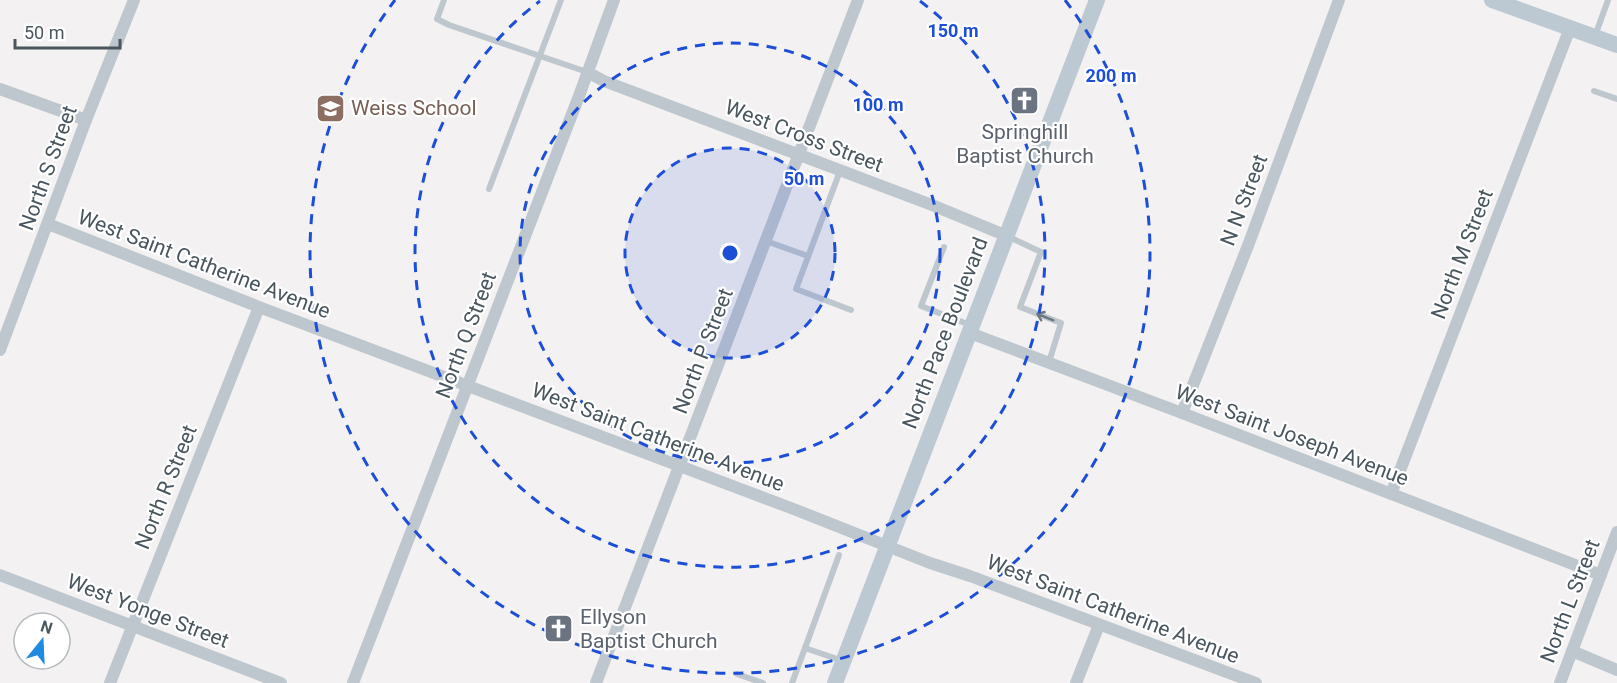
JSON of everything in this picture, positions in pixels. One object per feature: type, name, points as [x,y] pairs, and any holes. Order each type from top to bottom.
[{"type":"main road","name":"North Pace Boulevard","points":[[835,683],[1097,0]]},
{"type":"main road","points":[[1492,0],[1617,45]]},
{"type":"street","name":"North S Street","points":[[0,350],[4,326],[48,224],[86,120],[134,0]]},
{"type":"street","name":"North Q Street","points":[[353,683],[614,0]]},
{"type":"street","name":"North P Street","points":[[596,683],[858,0]]},
{"type":"street","name":"N N Street","points":[[1182,413],[1249,243],[1340,0]]},
{"type":"street","name":"North M Street","points":[[1390,494],[1570,28]]},
{"type":"street","name":"West Cross Street","points":[[587,72],[604,81],[1007,236]]},
{"type":"street","points":[[0,89],[86,120]]},
{"type":"street","name":"West Saint Catherine Avenue","points":[[48,224],[259,307],[888,546],[1256,683]]},
{"type":"street","name":"North R Street","points":[[110,683],[259,307]]},
{"type":"street","name":"West Saint Joseph Avenue","points":[[971,330],[1048,363],[1601,574]]},
{"type":"street","name":"North L Street","points":[[1560,683],[1617,532]]},
{"type":"street","name":"West Yonge Street","points":[[0,575],[281,683]]},
{"type":"street","points":[[1076,683],[1099,625]]},
{"type":"street","points":[[1572,651],[1617,670]]},
{"type":"lane","points":[[444,0],[437,19],[587,72]]},
{"type":"lane","points":[[489,189],[561,0]]},
{"type":"lane","points":[[1595,37],[1608,0]]},
{"type":"lane","points":[[1594,90],[1617,99]]},
{"type":"lane","points":[[840,171],[796,289],[851,310]]},
{"type":"lane","points":[[1007,236],[1041,252],[1020,307],[1061,323],[1048,363]]},
{"type":"lane","points":[[766,241],[808,256]]},
{"type":"lane","points":[[944,247],[921,306],[971,330]]},
{"type":"lane","points":[[792,683],[839,555]]},
{"type":"lane","points":[[805,648],[844,661]]},
{"type":"lane","points":[[737,674],[763,683]]},
{"type":"place","name":"Springhill Baptist Church","points":[[1025,101]]},
{"type":"place","name":"Weiss School","points":[[330,108]]},
{"type":"place","name":"Ellyson Baptist Church","points":[[559,629]]}]
